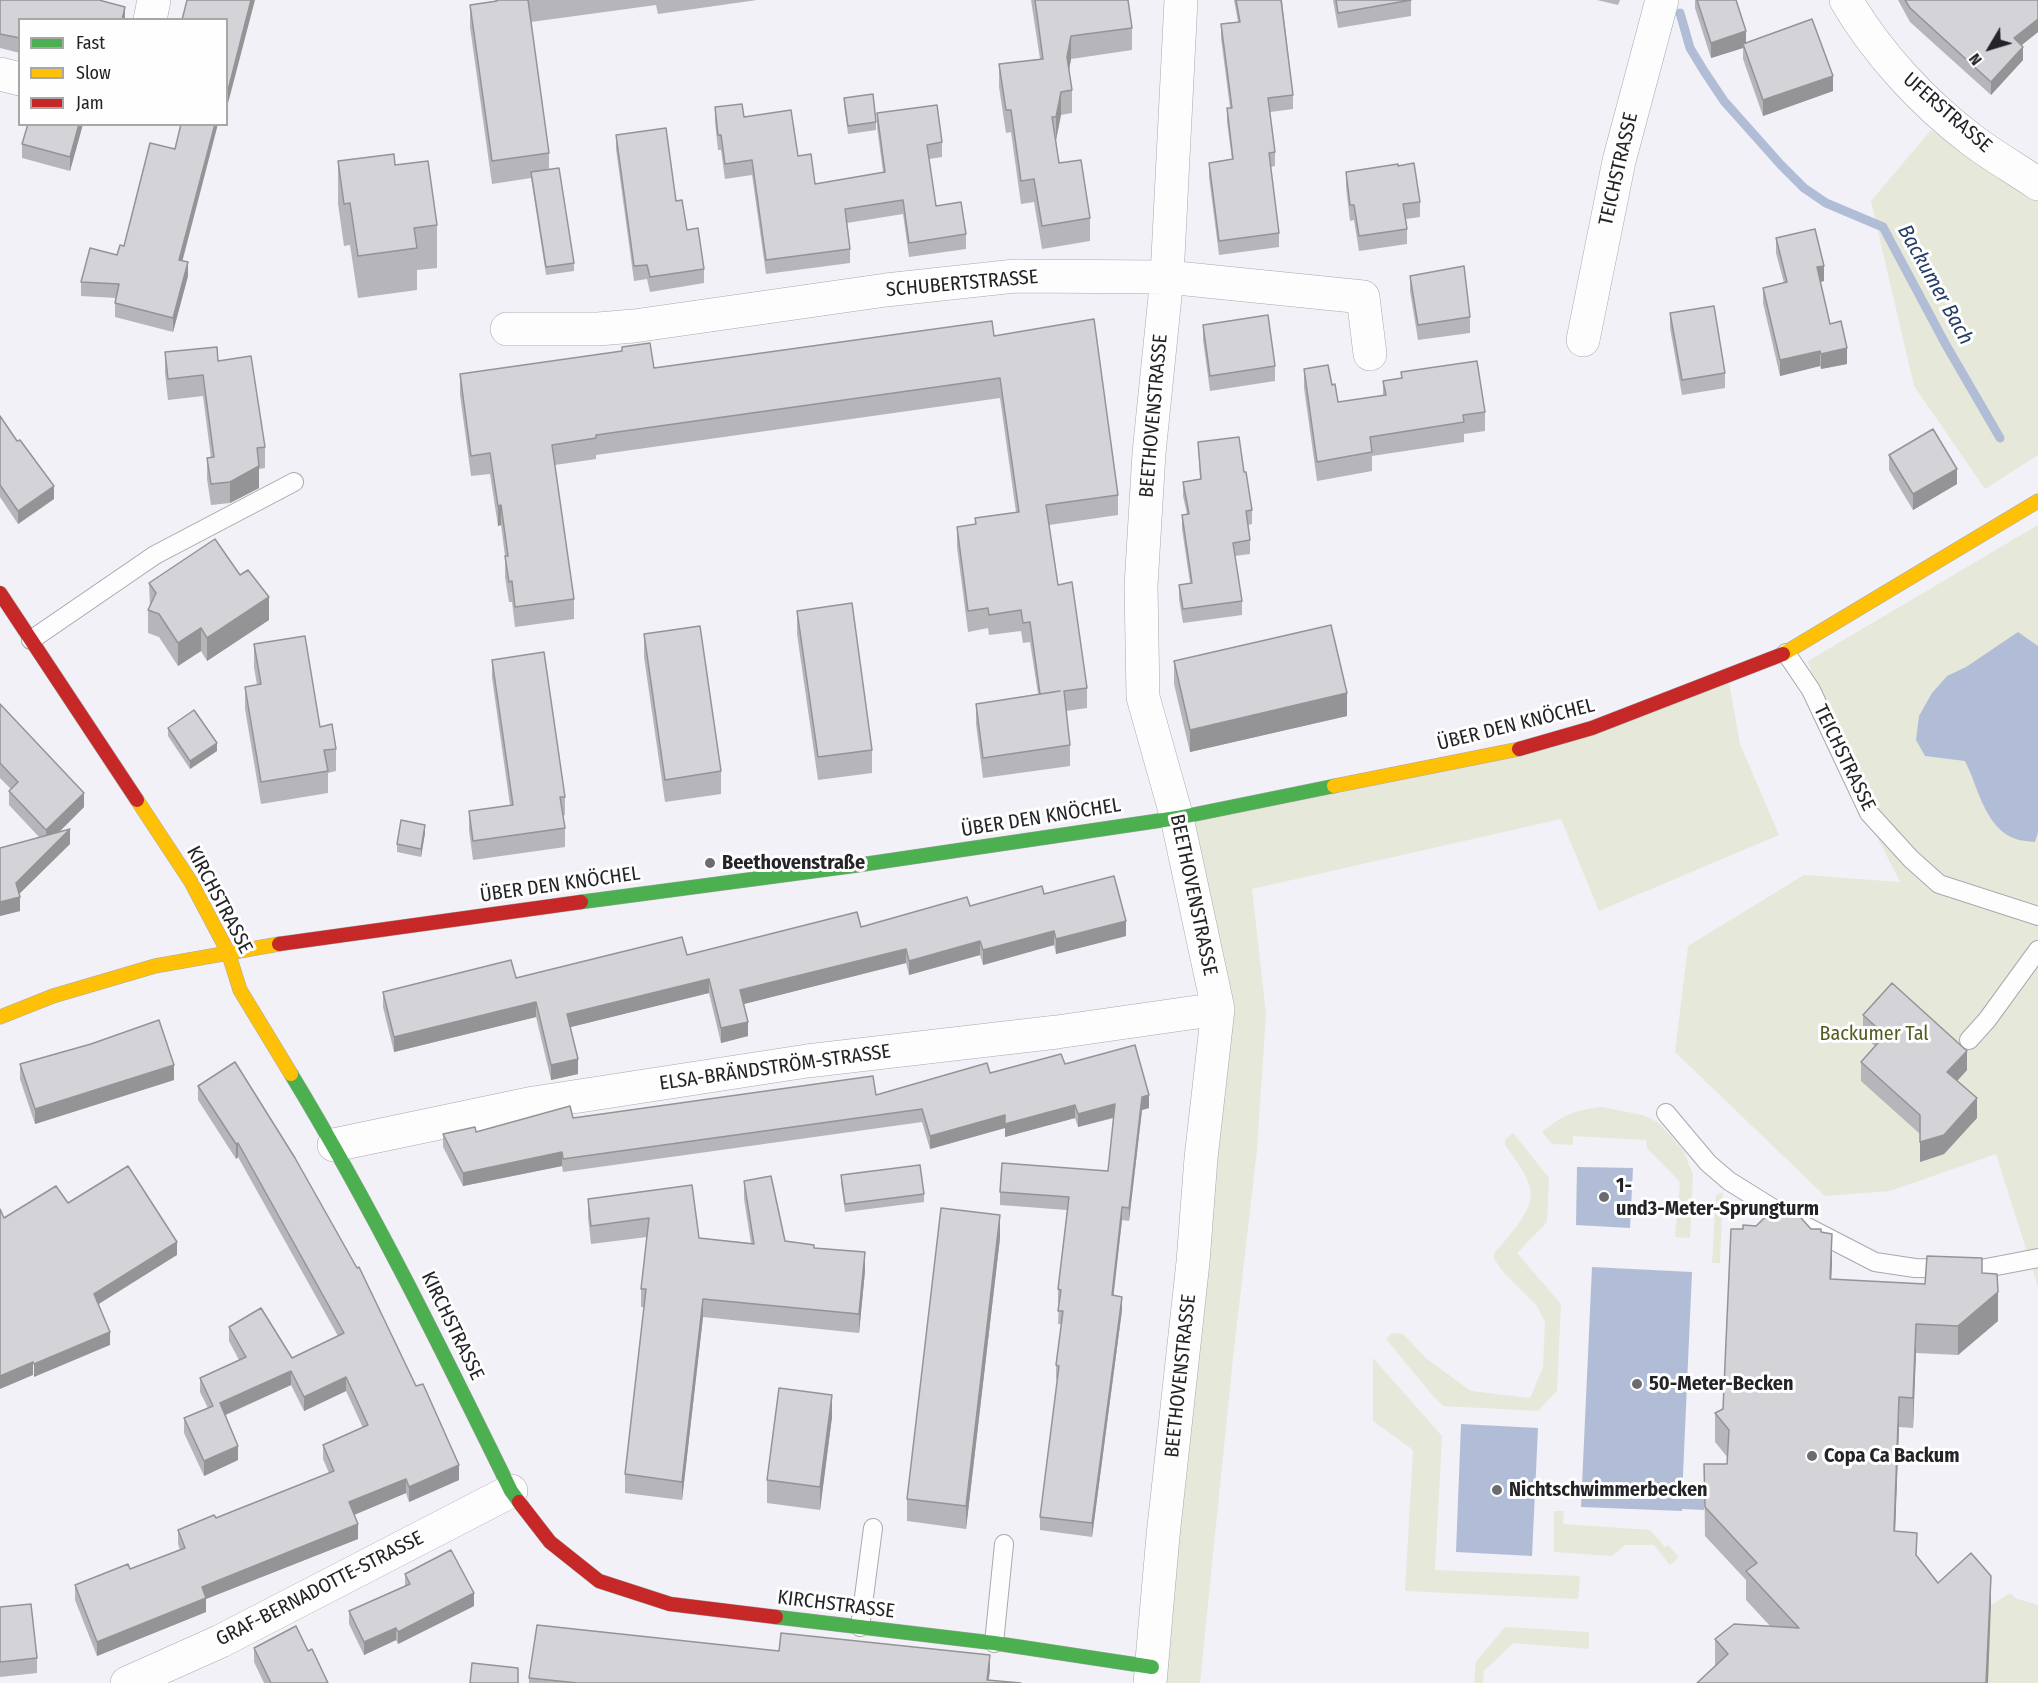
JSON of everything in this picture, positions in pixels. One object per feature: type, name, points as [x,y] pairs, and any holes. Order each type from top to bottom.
[{"type":"main road","name":"ÜBER DEN KNÖCHEL","points":[[0,1017],[53,996],[155,966],[228,952],[451,919],[852,866],[1177,818],[1515,750],[1592,728],[1786,652],[2038,501]]},
{"type":"main road","name":"KIRCHSTRASSE","points":[[0,593],[191,882],[228,952],[240,990],[334,1144],[418,1301],[511,1491],[550,1542],[599,1581],[670,1604],[994,1643],[1151,1675]]},
{"type":"street","points":[[150,18],[154,0]]},
{"type":"street","name":"BEETHOVENSTRASSE","points":[[1151,1675],[1162,1536],[1218,1009],[1177,818],[1143,698],[1141,597],[1149,453],[1167,277],[1181,0]]},
{"type":"street","name":"TEICHSTRASSE","points":[[1583,340],[1619,161],[1662,0]]},
{"type":"street","name":"UFERSTRASSE","points":[[1846,0],[1860,25],[1916,92],[1972,140],[2038,184]]},
{"type":"street","points":[[0,74],[18,78]]},
{"type":"street","name":"SCHUBERTSTRASSE","points":[[507,329],[598,329],[634,326],[886,290],[1015,276],[1167,277],[1363,297],[1370,354]]},
{"type":"street","name":"ELSA-BRÄNDSTRÖM-STRASSE","points":[[334,1144],[534,1103],[807,1061],[1057,1032],[1218,1009]]},
{"type":"street","name":"GRAF-BERNADOTTE-STRASSE","points":[[127,1683],[221,1641],[511,1491]]},
{"type":"lane","points":[[31,640],[155,555],[294,482]]},
{"type":"lane","name":"TEICHSTRASSE","points":[[1786,652],[1811,690],[1869,813],[1911,859],[1939,884],[2038,916]]},
{"type":"lane","points":[[1969,1040],[1987,1020],[2038,950]]},
{"type":"lane","points":[[1666,1113],[1708,1163],[1729,1181],[1782,1214],[1875,1262],[1915,1268],[1982,1269],[2038,1258]]},
{"type":"lane","points":[[860,1627],[873,1528]]},
{"type":"lane","points":[[994,1643],[1004,1544]]},
{"type":"green space","points":[[1931,130],[1994,175],[2038,201],[2038,455],[1985,489],[1914,386],[1871,201]]},
{"type":"green space","name":"Backumer Tal","points":[[2038,525],[2038,1287],[1996,1154],[1890,1191],[1825,1196],[1675,1052],[1688,946],[1804,875],[1900,882],[1837,758],[1808,661]]},
{"type":"green space","points":[[1728,676],[1740,744],[1779,835],[1599,911],[1561,819],[1252,889],[1266,1014],[1257,1150],[1200,1683],[1150,1683],[1211,1060],[1177,818],[1515,750]]},
{"type":"green space","points":[[1601,1107],[1643,1115],[1659,1123],[1683,1150],[1693,1174],[1690,1238],[1675,1237],[1680,1182],[1647,1148],[1646,1140],[1573,1136],[1573,1145],[1552,1144],[1542,1132],[1569,1114]]},
{"type":"green space","points":[[1514,1134],[1549,1178],[1547,1222],[1517,1253],[1561,1304],[1557,1391],[1538,1411],[1443,1406],[1386,1339],[1392,1333],[1403,1334],[1427,1359],[1471,1391],[1530,1398],[1543,1367],[1545,1322],[1537,1306],[1504,1273],[1494,1259],[1494,1254],[1520,1222],[1530,1199],[1530,1189],[1522,1169],[1505,1145],[1505,1140]]},
{"type":"green space","points":[[1723,1192],[1720,1263],[1712,1263],[1716,1195]]},
{"type":"green space","points":[[1373,1358],[1442,1436],[1435,1570],[1580,1576],[1578,1599],[1405,1591],[1413,1450],[1373,1421]]},
{"type":"green space","points":[[1554,1511],[1564,1511],[1563,1524],[1650,1530],[1665,1547],[1668,1545],[1679,1557],[1670,1565],[1654,1545],[1625,1545],[1612,1556],[1554,1552]]},
{"type":"green space","points":[[2010,1593],[2015,1598],[2038,1605],[2038,1683],[1987,1683],[1991,1605]]},
{"type":"green space","points":[[1505,1627],[1589,1632],[1589,1649],[1513,1643],[1484,1671],[1483,1683],[1474,1683],[1476,1662]]},
{"type":"water","points":[[2018,632],[2038,646],[2038,832],[2035,842],[2016,839],[2005,834],[1997,826],[1984,806],[1965,761],[1925,756],[1916,740],[1919,716],[1932,693],[1947,676],[1966,667]]},
{"type":"water","name":"1- und3-Meter-Sprungturm","points":[[1577,1167],[1633,1168],[1630,1228],[1576,1225]]},
{"type":"water","name":"50-Meter-Becken","points":[[1592,1267],[1692,1272],[1682,1497],[1704,1498],[1704,1510],[1581,1507]]},
{"type":"water","name":"Nichtschwimmerbecken","points":[[1461,1424],[1538,1428],[1532,1556],[1456,1552]]},
{"type":"building","points":[[0,0],[99,0],[125,7],[122,18],[18,18],[18,38],[0,34]]},
{"type":"building","points":[[187,0],[251,0],[228,90],[228,18],[182,18]]},
{"type":"building","points":[[497,0],[528,0],[549,153],[492,161],[470,5]]},
{"type":"building","points":[[1035,0],[1128,0],[1132,28],[1071,36],[1067,57],[1072,90],[1061,92],[1056,117],[1052,117],[1059,163],[1081,160],[1090,218],[1042,226],[1034,179],[1021,181],[1011,110],[1006,110],[999,64],[1043,59]]},
{"type":"building","points":[[1236,0],[1281,0],[1293,95],[1268,98],[1275,152],[1269,153],[1279,233],[1219,241],[1209,163],[1233,159],[1227,108],[1232,108],[1221,24],[1240,22]]},
{"type":"building","points":[[1336,0],[1411,0],[1338,13]]},
{"type":"building","points":[[1697,0],[1736,0],[1746,31],[1711,43]]},
{"type":"building","points":[[1905,0],[2038,0],[2038,19],[2014,38],[2023,47],[1991,82],[1910,8]]},
{"type":"building","points":[[1812,19],[1833,76],[1763,100],[1743,44]]},
{"type":"building","points":[[873,94],[876,122],[848,126],[844,98]]},
{"type":"building","points":[[742,104],[744,117],[791,110],[798,156],[811,154],[815,184],[885,172],[877,113],[937,105],[942,142],[927,145],[936,206],[961,202],[966,234],[909,243],[903,200],[845,209],[850,249],[766,260],[752,160],[725,164],[721,135],[718,135],[715,107]]},
{"type":"building","points":[[27,126],[78,126],[70,157],[22,144]]},
{"type":"building","points":[[181,126],[214,126],[179,260],[188,262],[173,318],[115,303],[119,284],[81,282],[90,248],[117,255],[120,245],[124,246],[150,143],[175,149]]},
{"type":"building","points":[[666,128],[676,201],[682,200],[687,230],[698,228],[704,269],[650,277],[647,265],[634,266],[616,135]]},
{"type":"building","points":[[394,154],[395,165],[428,161],[437,225],[414,228],[417,248],[358,256],[350,203],[344,204],[338,161]]},
{"type":"building","points":[[1414,163],[1420,202],[1403,204],[1407,229],[1359,236],[1354,205],[1350,205],[1346,172]]},
{"type":"building","points":[[559,168],[574,263],[546,267],[531,172]]},
{"type":"building","points":[[1815,229],[1824,266],[1817,267],[1830,324],[1841,321],[1847,348],[1821,354],[1820,351],[1780,360],[1763,288],[1787,282],[1776,238]]},
{"type":"building","points":[[1464,266],[1470,317],[1418,325],[1410,276]]},
{"type":"building","points":[[1714,306],[1725,373],[1682,380],[1670,313]]},
{"type":"building","points":[[1268,315],[1275,366],[1210,376],[1203,325]]},
{"type":"building","points":[[1094,319],[1118,495],[1046,505],[1058,585],[1072,582],[1087,688],[1064,691],[1070,745],[983,758],[976,704],[1060,691],[1040,694],[1030,622],[1023,623],[1021,610],[989,615],[988,608],[968,611],[957,527],[976,524],[975,518],[1019,512],[1000,378],[596,435],[596,438],[552,445],[574,599],[515,607],[512,581],[509,582],[505,556],[508,556],[501,505],[498,506],[490,453],[471,456],[460,374],[622,351],[622,347],[650,343],[654,368],[992,321],[994,336]]},
{"type":"building","points":[[217,347],[218,361],[251,356],[265,447],[257,448],[259,466],[230,482],[211,484],[207,458],[214,457],[203,375],[168,379],[165,352]]},
{"type":"building","points":[[1477,361],[1485,412],[1463,415],[1464,422],[1370,437],[1372,452],[1317,462],[1304,369],[1328,365],[1332,385],[1335,384],[1338,402],[1386,395],[1383,381],[1402,378],[1401,372]]},
{"type":"building","points":[[0,416],[17,441],[20,440],[54,486],[18,511],[0,485]]},
{"type":"building","points":[[1933,429],[1957,469],[1913,494],[1889,455]]},
{"type":"building","points":[[1239,437],[1252,510],[1246,511],[1250,540],[1233,543],[1242,601],[1183,609],[1179,585],[1192,583],[1182,515],[1189,514],[1183,482],[1201,479],[1198,442]]},
{"type":"building","points":[[215,539],[240,575],[248,570],[269,597],[207,638],[201,628],[178,643],[159,614],[148,610],[156,593],[149,583]]},
{"type":"building","points":[[852,603],[872,750],[818,757],[797,611]]},
{"type":"building","points":[[1331,625],[1347,693],[1190,730],[1174,661]]},
{"type":"building","points":[[700,626],[721,771],[665,780],[644,634]]},
{"type":"building","points":[[305,636],[320,727],[332,724],[336,749],[324,750],[328,771],[261,782],[245,687],[261,684],[254,644]]},
{"type":"building","points":[[544,652],[565,797],[560,797],[565,828],[473,841],[469,811],[513,805],[492,660]]},
{"type":"building","points":[[0,704],[84,793],[46,830],[9,791],[18,782],[0,763]]},
{"type":"building","points":[[194,710],[217,743],[190,761],[168,728]]},
{"type":"building","points":[[401,820],[425,825],[421,849],[397,844]]},
{"type":"building","points":[[70,829],[16,883],[20,897],[0,902],[0,848]]},
{"type":"building","points":[[1114,876],[1126,921],[1056,939],[1054,931],[983,950],[980,941],[909,961],[906,949],[740,990],[748,1022],[721,1028],[709,979],[567,1014],[578,1059],[551,1065],[536,1002],[394,1037],[383,992],[511,960],[516,978],[682,937],[687,955],[857,912],[861,927],[967,897],[970,906],[1042,886],[1044,894]]},
{"type":"building","points":[[1892,983],[1967,1051],[1947,1072],[1977,1098],[1944,1135],[1920,1142],[1920,1115],[1861,1062],[1885,1035],[1863,1015]]},
{"type":"building","points":[[159,1020],[174,1065],[35,1109],[20,1064],[91,1044]]},
{"type":"building","points":[[1135,1045],[1149,1095],[1142,1097],[1129,1208],[1122,1207],[1112,1295],[1122,1297],[1092,1523],[1040,1517],[1059,1366],[1056,1365],[1063,1311],[1058,1311],[1061,1290],[1058,1289],[1069,1197],[1000,1192],[1002,1163],[1108,1171],[1115,1104],[1078,1114],[1075,1105],[1005,1124],[1005,1115],[930,1136],[922,1109],[563,1159],[562,1152],[463,1173],[443,1134],[475,1127],[476,1132],[570,1106],[573,1118],[873,1076],[876,1095],[987,1063],[990,1073],[1061,1054],[1065,1064]]},
{"type":"building","points":[[235,1062],[295,1158],[357,1268],[359,1267],[416,1386],[423,1384],[459,1465],[409,1487],[406,1479],[349,1502],[358,1524],[202,1587],[206,1598],[97,1642],[75,1585],[128,1564],[130,1569],[185,1548],[178,1530],[214,1515],[216,1518],[334,1471],[323,1445],[368,1425],[346,1377],[304,1397],[291,1371],[220,1403],[238,1446],[204,1461],[184,1418],[213,1406],[200,1378],[246,1357],[229,1327],[261,1308],[292,1358],[344,1333],[238,1143],[236,1144],[198,1086]]},
{"type":"building","points":[[920,1165],[924,1194],[845,1204],[841,1175]]},
{"type":"building","points":[[128,1166],[177,1242],[94,1294],[110,1332],[0,1376],[0,1209],[4,1218],[56,1186],[68,1203]]},
{"type":"building","points":[[771,1176],[785,1241],[814,1245],[814,1248],[865,1252],[859,1314],[703,1299],[682,1482],[625,1474],[646,1289],[641,1289],[649,1218],[591,1226],[588,1199],[692,1185],[699,1238],[754,1244],[744,1181]]},
{"type":"building","name":"Copa Ca Backum","points":[[1784,1199],[1811,1229],[1821,1229],[1821,1232],[1832,1234],[1830,1279],[1925,1284],[1927,1256],[1982,1258],[1982,1273],[1997,1274],[1998,1292],[1958,1326],[1916,1324],[1913,1398],[1899,1397],[1894,1531],[1917,1533],[1916,1555],[1938,1583],[1971,1553],[1991,1576],[1986,1683],[1697,1683],[1728,1654],[1715,1639],[1734,1624],[1799,1628],[1746,1571],[1757,1563],[1705,1507],[1704,1464],[1727,1464],[1729,1430],[1715,1413],[1723,1409],[1731,1229],[1743,1229],[1743,1225],[1756,1226]]},
{"type":"building","points":[[941,1208],[1000,1215],[966,1506],[907,1499]]},
{"type":"building","points":[[779,1388],[832,1395],[820,1487],[767,1480]]},
{"type":"building","points":[[451,1550],[474,1593],[398,1632],[396,1628],[364,1642],[349,1611],[410,1584],[405,1574]]},
{"type":"building","points":[[31,1604],[37,1658],[0,1662],[0,1607]]},
{"type":"building","points":[[537,1625],[779,1651],[781,1633],[990,1655],[987,1680],[1021,1683],[578,1683],[529,1678]]},
{"type":"building","points":[[296,1626],[308,1651],[312,1649],[328,1683],[271,1683],[254,1648]]},
{"type":"building","points":[[472,1663],[518,1668],[518,1683],[470,1683]]},
{"type":"waterway","name":"Backumer Bach","points":[[1680,13],[1690,48],[1704,71],[1724,101],[1781,165],[1804,188],[1826,203],[1883,227],[1946,345],[2000,438]]},
{"type":"traffic: fast","points":[[581,902],[852,866],[1177,818],[1334,786]]},
{"type":"traffic: fast","points":[[291,1074],[378,1228],[511,1491],[519,1502]]},
{"type":"traffic: fast","points":[[776,1617],[994,1643],[1152,1667]]},
{"type":"traffic: slow","points":[[1783,654],[2038,501]]},
{"type":"traffic: slow","points":[[1334,786],[1519,749]]},
{"type":"traffic: slow","points":[[137,800],[191,882],[228,952],[240,990],[291,1074]]},
{"type":"traffic: slow","points":[[0,1017],[53,996],[155,966],[279,944]]},
{"type":"traffic: jam","points":[[0,593],[137,800]]},
{"type":"traffic: jam","points":[[1519,749],[1592,728],[1783,654]]},
{"type":"traffic: jam","points":[[279,944],[581,902]]},
{"type":"traffic: jam","points":[[519,1502],[550,1542],[599,1581],[670,1604],[776,1617]]},
{"type":"place","name":"Beethovenstraße","points":[[710,863]]},
{"type":"place","name":"1- und3-Meter-Sprungturm","points":[[1604,1197]]},
{"type":"place","name":"50-Meter-Becken","points":[[1637,1384]]},
{"type":"place","name":"Copa Ca Backum","points":[[1812,1456]]},
{"type":"place","name":"Nichtschwimmerbecken","points":[[1497,1490]]}]
